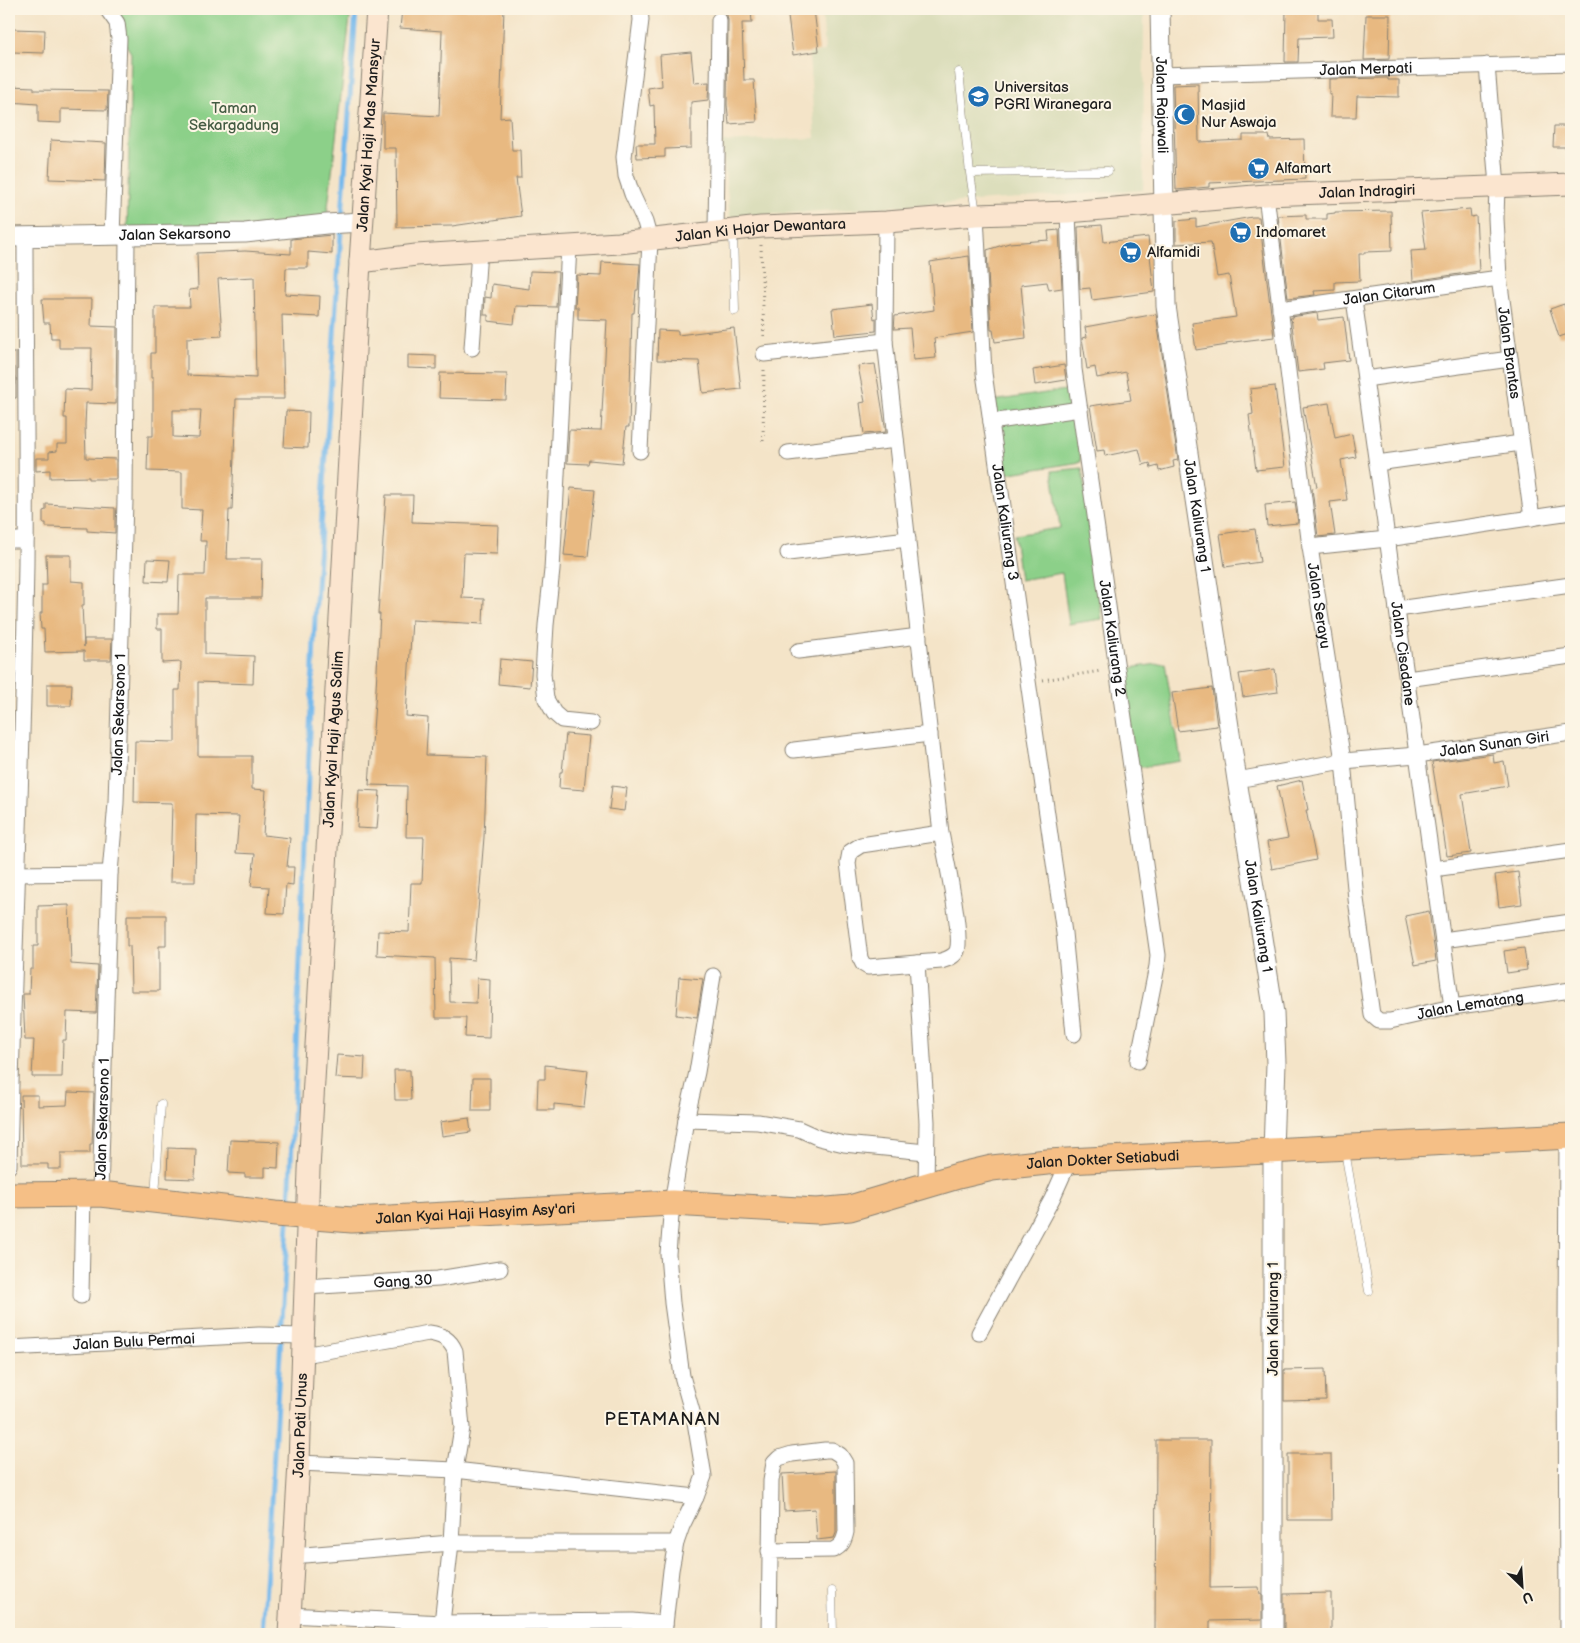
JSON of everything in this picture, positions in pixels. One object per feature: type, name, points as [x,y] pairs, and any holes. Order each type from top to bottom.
[{"type":"highway","name":"Jalan Dokter Setiabudi","points":[[631,1206],[672,1203],[818,1211],[850,1208],[926,1185],[992,1168],[1069,1161],[1569,1136]]},
{"type":"highway","name":"Jalan Kyai Haji Hasyim Asy'ari","points":[[9,1195],[92,1194],[352,1220],[631,1206]]},
{"type":"main road","name":"Jalan Kyai Haji Mas Mansyur","points":[[360,262],[359,222],[377,9]]},
{"type":"main road","name":"Jalan Indragiri","points":[[1164,203],[1266,195],[1571,184]]},
{"type":"main road","name":"Jalan Ki Hajar Dewantara","points":[[360,262],[416,256],[663,238],[761,227],[1068,212],[1164,203]]},
{"type":"main road","name":"Jalan Kyai Haji Agus Salim","points":[[295,1215],[309,1170],[360,262]]},
{"type":"main road","name":"Jalan Pati Unus","points":[[289,1624],[298,1462],[297,1342],[304,1287],[295,1215]]},
{"type":"street","name":"Jalan Sekarsono 1","points":[[81,1296],[92,1194],[110,873],[116,803],[125,501],[120,236],[119,39],[116,23],[107,9]]},
{"type":"street","points":[[640,9],[640,29],[624,157],[626,176],[645,222],[663,238],[640,451]]},
{"type":"street","name":"Jalan Rajawali","points":[[1160,9],[1164,203]]},
{"type":"street","points":[[719,20],[725,230]]},
{"type":"street","name":"Jalan Merpati","points":[[1161,75],[1571,63]]},
{"type":"street","name":"Jalan Brantas","points":[[1488,65],[1497,186],[1496,218],[1499,278],[1532,518]]},
{"type":"street","name":"Jalan Serayu","points":[[1266,195],[1310,547],[1343,761],[1356,899],[1372,1015]]},
{"type":"street","name":"Jalan Kaliurang 1","points":[[1164,203],[1166,306],[1274,1013],[1276,1062],[1273,1150],[1273,1634]]},
{"type":"street","name":"Jalan Kaliurang 2","points":[[1068,212],[1074,369],[1158,954],[1158,966],[1138,1061]]},
{"type":"street","name":"Jalan Kaliurang 3","points":[[976,215],[984,373],[1064,933],[1074,1034]]},
{"type":"street","name":"Jalan Sekarsono","points":[[17,237],[245,233],[359,222]]},
{"type":"street","points":[[886,222],[885,341],[941,833],[958,943],[956,952],[950,958],[941,961],[875,968],[868,967],[863,964],[860,958],[848,862],[850,852],[861,845],[941,833]]},
{"type":"street","points":[[9,1166],[13,873],[21,768],[26,540],[17,237]]},
{"type":"street","points":[[569,246],[552,570],[543,674],[546,699],[554,713],[562,720],[591,724]]},
{"type":"street","points":[[472,348],[479,252]]},
{"type":"street","name":"Jalan Citarum","points":[[1280,308],[1499,278]]},
{"type":"street","name":"Jalan Cisadane","points":[[1354,299],[1452,1007]]},
{"type":"street","points":[[764,354],[885,341]]},
{"type":"street","points":[[1366,379],[1510,359]]},
{"type":"street","points":[[991,422],[1080,409]]},
{"type":"street","points":[[788,453],[896,440]]},
{"type":"street","points":[[1377,463],[1521,443]]},
{"type":"street","points":[[1310,547],[1387,539],[1571,512]]},
{"type":"street","points":[[788,553],[908,539]]},
{"type":"street","points":[[9,540],[26,540]]},
{"type":"street","points":[[1397,609],[1571,584]]},
{"type":"street","points":[[798,651],[919,636]]},
{"type":"street","points":[[1407,679],[1571,660]]},
{"type":"street","name":"Jalan Sunan Giri","points":[[1237,780],[1343,761],[1417,755],[1571,733]]},
{"type":"street","points":[[794,750],[930,734]]},
{"type":"street","points":[[1433,869],[1571,850]]},
{"type":"street","points":[[13,873],[110,873]]},
{"type":"street","points":[[1443,940],[1571,922]]},
{"type":"street","points":[[917,964],[927,1122],[926,1185]]},
{"type":"street","points":[[289,1624],[442,1629],[633,1621],[661,1627],[676,1543],[704,1476],[695,1422],[682,1376],[668,1254],[672,1203],[686,1120],[697,1072],[712,976]]},
{"type":"street","name":"Jalan Lematang","points":[[1372,1015],[1379,1021],[1390,1021],[1452,1007],[1571,990]]},
{"type":"street","points":[[686,1120],[758,1122],[799,1129],[819,1138],[844,1144],[926,1152]]},
{"type":"street","points":[[1567,1634],[1566,1327],[1569,1136]]},
{"type":"street","points":[[979,1333],[1052,1199],[1069,1161]]},
{"type":"street","name":"Gang 30","points":[[304,1287],[438,1279],[500,1269]]},
{"type":"street","name":"Jalan Bulu Permai","points":[[9,1348],[259,1336],[297,1342],[429,1333],[440,1334],[451,1342],[455,1351],[462,1428],[455,1470]]},
{"type":"street","points":[[769,1551],[833,1550],[840,1547],[846,1532],[845,1475],[844,1463],[840,1455],[832,1450],[816,1451],[792,1454],[779,1458],[774,1463],[771,1481],[769,1551],[769,1634]]},
{"type":"street","points":[[298,1462],[455,1470],[696,1497]]},
{"type":"street","points":[[442,1629],[451,1543],[455,1470]]},
{"type":"street","points":[[292,1556],[451,1543],[676,1543]]},
{"type":"lane","points":[[959,72],[976,215]]},
{"type":"lane","points":[[970,173],[1108,171]]},
{"type":"lane","points":[[725,230],[735,311]]},
{"type":"lane","points":[[154,1200],[162,1104]]},
{"type":"lane","points":[[1344,1147],[1369,1291]]},
{"type":"lane","points":[[832,1591],[833,1634]]},
{"type":"path","points":[[761,227],[764,354],[763,441]]},
{"type":"path","points":[[1028,682],[1117,669]]},
{"type":"shaded area","name":"Universitas PGRI Wiranegara","points":[[822,9],[1144,9],[1143,190],[730,217],[722,142],[815,138],[809,54],[825,51]]},
{"type":"green space","name":"Taman Sekargadung","points":[[105,9],[351,9],[326,224],[127,236],[131,53]]},
{"type":"green space","points":[[1072,389],[1081,462],[1004,474],[993,401]]},
{"type":"green space","points":[[1082,468],[1102,619],[1069,624],[1062,573],[1020,580],[1014,535],[1060,528],[1052,471]]},
{"type":"green space","points":[[1165,663],[1181,761],[1136,768],[1122,669]]},
{"type":"building","points":[[402,9],[504,9],[500,118],[510,117],[512,150],[520,150],[521,178],[516,178],[521,216],[452,226],[397,227],[396,148],[383,148],[383,113],[439,116],[442,31],[400,28]]},
{"type":"building","points":[[721,9],[751,9],[752,23],[742,23],[744,80],[754,80],[757,122],[729,124],[727,105],[728,20],[727,15]]},
{"type":"building","points":[[787,9],[814,9],[819,51],[793,55]]},
{"type":"building","points":[[1286,9],[1318,9],[1318,19],[1332,19],[1333,37],[1299,38],[1298,62],[1285,62]]},
{"type":"building","points":[[1366,15],[1390,15],[1389,59],[1364,60]]},
{"type":"building","points":[[13,29],[45,30],[44,53],[12,52]]},
{"type":"building","points":[[691,52],[694,83],[709,82],[708,100],[691,102],[691,148],[665,149],[665,157],[637,158],[636,144],[655,144],[654,105],[650,106],[648,88],[662,86],[660,55]]},
{"type":"building","points":[[1388,78],[1388,80],[1399,80],[1399,97],[1357,96],[1356,117],[1330,117],[1331,94],[1329,94],[1329,79]]},
{"type":"building","points":[[1198,84],[1199,142],[1243,140],[1243,135],[1269,135],[1270,140],[1304,139],[1305,179],[1209,183],[1209,187],[1176,190],[1173,85]]},
{"type":"building","points":[[9,86],[34,87],[34,90],[108,91],[107,110],[61,109],[61,123],[38,122],[38,104],[9,102]]},
{"type":"building","points":[[1554,126],[1571,126],[1571,147],[1553,147]]},
{"type":"building","points":[[51,140],[106,143],[105,181],[49,179]]},
{"type":"building","points":[[1470,209],[1471,217],[1476,216],[1479,271],[1413,281],[1411,251],[1426,250],[1421,213]]},
{"type":"building","points":[[1391,211],[1392,251],[1364,252],[1364,254],[1359,254],[1360,281],[1335,282],[1335,290],[1314,291],[1315,295],[1288,298],[1278,216],[1306,215],[1306,219],[1327,219],[1327,214],[1335,212]]},
{"type":"building","points":[[1259,217],[1274,337],[1226,343],[1227,345],[1196,350],[1192,323],[1236,317],[1229,275],[1217,277],[1211,242],[1176,244],[1176,221],[1196,219],[1196,227]]},
{"type":"building","points":[[1102,225],[1104,242],[1148,237],[1154,292],[1092,300],[1090,288],[1080,289],[1078,227]]},
{"type":"building","points":[[1059,230],[1062,288],[1049,290],[1047,282],[1021,285],[1026,338],[995,342],[993,330],[991,330],[987,250],[1009,243],[1049,240],[1048,231]]},
{"type":"building","points":[[332,235],[332,254],[308,252],[308,268],[286,268],[285,294],[320,296],[319,317],[282,315],[284,399],[236,399],[232,510],[229,510],[227,559],[262,559],[261,598],[205,598],[205,654],[254,656],[253,684],[198,682],[198,756],[252,756],[252,789],[266,790],[263,835],[290,838],[287,867],[294,867],[293,885],[286,884],[284,914],[267,913],[269,887],[251,886],[255,854],[236,853],[239,816],[196,815],[195,882],[170,882],[172,803],[134,802],[135,741],[175,742],[175,690],[180,690],[181,662],[162,663],[162,629],[157,629],[157,614],[178,614],[179,575],[205,575],[206,541],[200,541],[202,510],[182,509],[182,472],[147,471],[148,436],[153,436],[151,353],[155,353],[155,307],[190,307],[189,290],[198,289],[197,253],[245,251],[291,254],[291,239]],"holes":[[[254,277],[256,378],[187,375],[187,338],[222,336],[218,279]],[[173,410],[201,410],[199,438],[173,437]]]},
{"type":"building","points":[[969,256],[973,332],[934,338],[936,358],[913,360],[910,328],[894,329],[895,316],[934,310],[930,262]]},
{"type":"building","points":[[602,262],[640,264],[638,290],[636,290],[634,313],[632,313],[629,427],[626,427],[622,463],[589,460],[588,464],[567,463],[569,430],[601,431],[607,320],[578,319],[578,307],[575,307],[577,275],[601,276]]},
{"type":"building","points":[[530,271],[558,272],[556,307],[516,306],[514,324],[488,321],[488,315],[484,315],[485,297],[491,298],[492,284],[529,289]]},
{"type":"building","points":[[42,299],[92,299],[91,326],[117,327],[116,404],[86,403],[85,425],[86,458],[116,459],[116,479],[89,479],[89,477],[50,478],[50,470],[36,471],[36,458],[49,458],[49,452],[57,451],[57,444],[67,444],[67,418],[64,418],[65,389],[91,390],[92,348],[59,348],[59,338],[51,338],[50,323],[44,323]]},
{"type":"building","points":[[872,304],[874,319],[876,318],[876,331],[835,335],[832,309]]},
{"type":"building","points":[[1564,304],[1571,333],[1559,337],[1550,309]]},
{"type":"building","points":[[1317,313],[1318,320],[1344,317],[1349,360],[1323,363],[1324,369],[1298,372],[1291,317]]},
{"type":"building","points":[[1156,314],[1178,460],[1173,461],[1174,467],[1159,471],[1158,466],[1151,468],[1150,463],[1143,465],[1139,449],[1105,456],[1104,450],[1097,451],[1090,406],[1131,400],[1126,372],[1097,378],[1095,367],[1087,369],[1082,338],[1087,337],[1085,327]]},
{"type":"building","points":[[734,328],[741,389],[703,393],[699,361],[657,360],[658,330],[678,331],[678,335]]},
{"type":"building","points":[[9,353],[16,353],[16,398],[9,398]]},
{"type":"building","points":[[408,355],[436,356],[436,369],[408,368]]},
{"type":"building","points":[[875,364],[886,432],[864,434],[860,403],[865,402],[858,366]]},
{"type":"building","points":[[1064,365],[1066,380],[1035,385],[1033,370]]},
{"type":"building","points":[[440,373],[507,374],[506,400],[439,398]]},
{"type":"building","points":[[1275,386],[1285,467],[1256,470],[1249,415],[1253,414],[1250,389]]},
{"type":"building","points":[[1329,403],[1335,438],[1352,434],[1356,457],[1341,460],[1347,500],[1330,502],[1335,535],[1318,537],[1312,488],[1317,487],[1303,407]]},
{"type":"building","points":[[286,411],[309,412],[308,448],[284,447]]},
{"type":"building","points":[[571,488],[595,490],[588,557],[564,555]]},
{"type":"building","points":[[386,495],[413,495],[412,522],[498,525],[497,554],[464,553],[462,598],[484,599],[483,624],[412,620],[406,716],[428,718],[426,755],[487,757],[484,837],[474,960],[449,958],[450,1002],[476,1003],[477,978],[490,979],[489,1038],[465,1037],[466,1018],[436,1018],[435,958],[377,955],[378,931],[409,932],[411,883],[422,883],[424,837],[406,837],[407,786],[369,785]]},
{"type":"building","points":[[1295,502],[1298,523],[1267,526],[1265,505]]},
{"type":"building","points":[[46,504],[115,508],[115,533],[87,531],[87,528],[46,527],[46,523],[43,523],[43,511],[46,510]]},
{"type":"building","points":[[1255,529],[1260,562],[1225,567],[1220,534]]},
{"type":"building","points":[[46,555],[71,555],[71,581],[84,582],[84,605],[82,605],[84,647],[84,639],[112,639],[111,660],[84,660],[84,651],[45,652],[44,629],[41,629],[40,613],[42,613],[42,585],[47,585]]},
{"type":"building","points":[[147,559],[170,560],[168,582],[146,581]]},
{"type":"building","points":[[500,659],[532,662],[530,687],[498,684]]},
{"type":"building","points":[[1275,669],[1278,692],[1243,697],[1239,674]]},
{"type":"building","points":[[47,684],[72,684],[71,706],[47,706]]},
{"type":"building","points":[[1212,688],[1217,726],[1178,731],[1172,693]]},
{"type":"building","points":[[566,734],[589,736],[584,790],[559,788]]},
{"type":"building","points":[[1493,754],[1494,763],[1504,761],[1508,786],[1462,794],[1471,853],[1447,856],[1432,762]]},
{"type":"building","points":[[1302,780],[1316,860],[1272,869],[1267,842],[1288,838],[1277,786]]},
{"type":"building","points":[[612,786],[627,788],[624,811],[609,809]]},
{"type":"building","points":[[359,790],[380,791],[377,829],[357,828]]},
{"type":"building","points":[[1518,872],[1522,904],[1499,907],[1495,875]]},
{"type":"building","points":[[69,905],[71,964],[98,966],[96,1013],[67,1012],[66,1040],[63,1040],[62,1077],[32,1077],[34,1040],[25,1040],[23,994],[29,994],[30,969],[33,969],[33,946],[38,946],[38,906]]},
{"type":"building","points":[[1429,911],[1436,961],[1415,965],[1405,916]]},
{"type":"building","points":[[127,915],[166,915],[166,946],[159,946],[159,991],[131,991],[130,946],[127,946]]},
{"type":"building","points":[[1524,948],[1527,970],[1507,973],[1504,951]]},
{"type":"building","points":[[679,977],[703,979],[697,1018],[676,1015]]},
{"type":"building","points":[[337,1055],[365,1057],[364,1079],[335,1078]]},
{"type":"building","points":[[545,1065],[588,1070],[584,1107],[554,1104],[554,1110],[537,1110],[538,1079],[545,1079]]},
{"type":"building","points":[[394,1070],[410,1070],[411,1100],[395,1100]]},
{"type":"building","points":[[473,1078],[490,1078],[490,1111],[472,1111]]},
{"type":"building","points":[[68,1092],[94,1093],[90,1153],[61,1153],[61,1169],[48,1169],[48,1164],[22,1164],[21,1095],[38,1095],[38,1106],[67,1105]]},
{"type":"building","points":[[469,1118],[471,1132],[442,1136],[440,1122]]},
{"type":"building","points":[[230,1140],[279,1142],[278,1168],[265,1167],[265,1177],[245,1177],[245,1174],[228,1173]]},
{"type":"building","points":[[168,1148],[196,1149],[195,1179],[167,1178]]},
{"type":"building","points":[[1325,1369],[1326,1400],[1284,1401],[1284,1370]]},
{"type":"building","points":[[1156,1440],[1211,1440],[1210,1588],[1259,1587],[1260,1594],[1262,1594],[1262,1620],[1210,1621],[1210,1634],[1155,1634]]},
{"type":"building","points":[[1288,1454],[1331,1454],[1332,1520],[1288,1520]]},
{"type":"building","points":[[836,1471],[836,1533],[834,1538],[817,1540],[815,1509],[784,1511],[782,1474]]},
{"type":"building","points":[[1331,1593],[1331,1632],[1284,1633],[1284,1594]]},
{"type":"waterway","points":[[289,1209],[315,617],[356,9]]},
{"type":"waterway","points":[[263,1634],[288,1222]]},
{"type":"place","name":"Universitas PGRI Wiranegara","points":[[978,96]]},
{"type":"place","name":"Masjid Nur Aswaja","points":[[1185,114]]},
{"type":"place","name":"Alfamart","points":[[1259,168]]},
{"type":"place","name":"Indomaret","points":[[1240,232]]},
{"type":"place","name":"Alfamidi","points":[[1131,252]]},
{"type":"district","name":"PETAMANAN","points":[[663,1419]]}]
